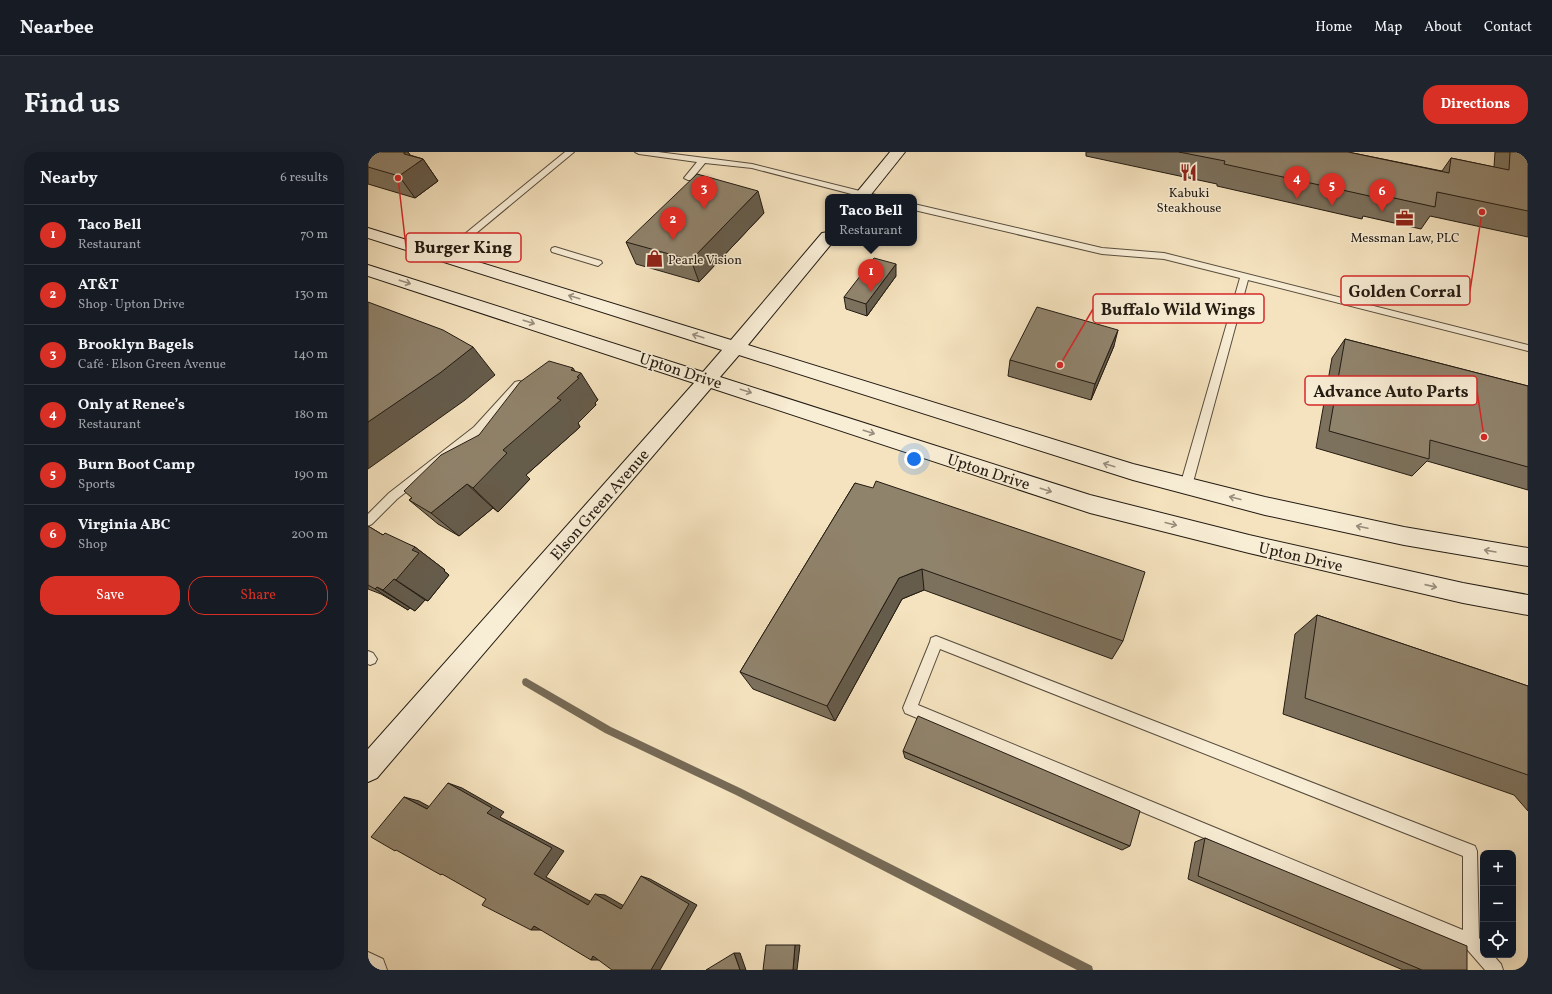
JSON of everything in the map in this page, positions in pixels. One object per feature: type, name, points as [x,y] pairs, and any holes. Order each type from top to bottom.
[{"type":"main road","points":[[867,194],[898,152]]},
{"type":"main road","points":[[368,233],[1133,472],[1264,506],[1404,536],[1528,557]]},
{"type":"main road","name":"Elson Green Avenue","points":[[368,769],[708,379],[825,241]]},
{"type":"main road","name":"Upton Drive","points":[[368,270],[1090,504],[1249,544],[1455,592],[1528,605]]},
{"type":"main road","points":[[368,967],[372,970]]},
{"type":"lane","points":[[442,257],[570,152]]},
{"type":"lane","points":[[639,152],[760,167],[859,194]]},
{"type":"lane","points":[[688,178],[703,160]]},
{"type":"lane","points":[[917,208],[1102,251],[1164,256],[1528,348]]},
{"type":"lane","points":[[555,250],[598,263]]},
{"type":"lane","points":[[1186,486],[1245,276]]},
{"type":"lane","points":[[368,521],[393,496],[478,430],[522,382]]},
{"type":"lane","points":[[1471,941],[1470,851],[936,642],[910,708],[1471,941],[1495,970]]},
{"type":"building","points":[[368,152],[404,152],[404,154],[423,159],[399,176],[368,167]]},
{"type":"building","points":[[1179,152],[1348,152],[1449,173],[1451,158],[1509,170],[1510,152],[1528,152],[1528,211],[1437,192],[1435,207],[1376,194],[1374,197],[1224,164],[1225,161]]},
{"type":"building","points":[[697,174],[758,191],[691,260],[626,242]]},
{"type":"building","points":[[874,258],[896,264],[866,304],[844,297]]},
{"type":"building","points":[[368,302],[443,330],[473,347],[440,373],[368,422]]},
{"type":"building","points":[[1037,307],[1118,330],[1095,384],[1010,360]]},
{"type":"building","points":[[1345,339],[1528,386],[1528,467],[1430,440],[1429,459],[1329,431]]},
{"type":"building","points":[[549,361],[573,368],[571,370],[581,373],[577,377],[579,378],[557,398],[561,400],[503,450],[507,453],[473,488],[467,484],[431,513],[409,500],[412,498],[404,491],[441,455],[479,435],[520,382]]},
{"type":"building","points":[[876,481],[1145,572],[1123,641],[922,569],[899,578],[827,706],[740,672],[855,483],[873,488]]},
{"type":"building","points":[[368,526],[383,535],[385,533],[415,547],[412,550],[419,553],[396,580],[394,579],[383,590],[377,587],[375,589],[368,585]]},
{"type":"building","points":[[1317,615],[1528,686],[1528,775],[1305,698]]},
{"type":"building","points":[[918,716],[1140,811],[1130,846],[903,751]]},
{"type":"building","points":[[448,783],[492,808],[487,813],[552,848],[534,874],[588,905],[595,894],[621,909],[641,876],[689,904],[651,970],[612,970],[593,956],[591,960],[534,926],[531,930],[482,905],[486,899],[371,837],[404,797],[427,809]]},
{"type":"building","points":[[1205,838],[1467,946],[1467,970],[1422,970],[1198,876]]},
{"type":"building","points":[[766,945],[795,945],[793,970],[763,970]]},
{"type":"building","points":[[734,953],[740,970],[706,970]]},
{"type":"waterway","points":[[526,682],[608,730],[739,792],[1088,970]]},
{"type":"place","name":"Kabuki Steakhouse","points":[[1189,173]]},
{"type":"place","name":"Burger King","points":[[398,178]]},
{"type":"place","name":"Only at Renee’s","points":[[1297,199]]},
{"type":"place","name":"Burn Boot Camp","points":[[1332,206]]},
{"type":"place","name":"Brooklyn Bagels","points":[[704,209]]},
{"type":"place","name":"Virginia ABC","points":[[1382,212]]},
{"type":"place","name":"Golden Corral","points":[[1482,212]]},
{"type":"place","name":"Messman Law, PLC","points":[[1405,218]]},
{"type":"place","name":"AT&T","points":[[673,240]]},
{"type":"place","name":"Pearle Vision","points":[[655,259]]},
{"type":"place","name":"Taco Bell","points":[[871,292]]},
{"type":"place","name":"Buffalo Wild Wings","points":[[1060,365]]},
{"type":"place","name":"Advance Auto Parts","points":[[1484,437]]}]
